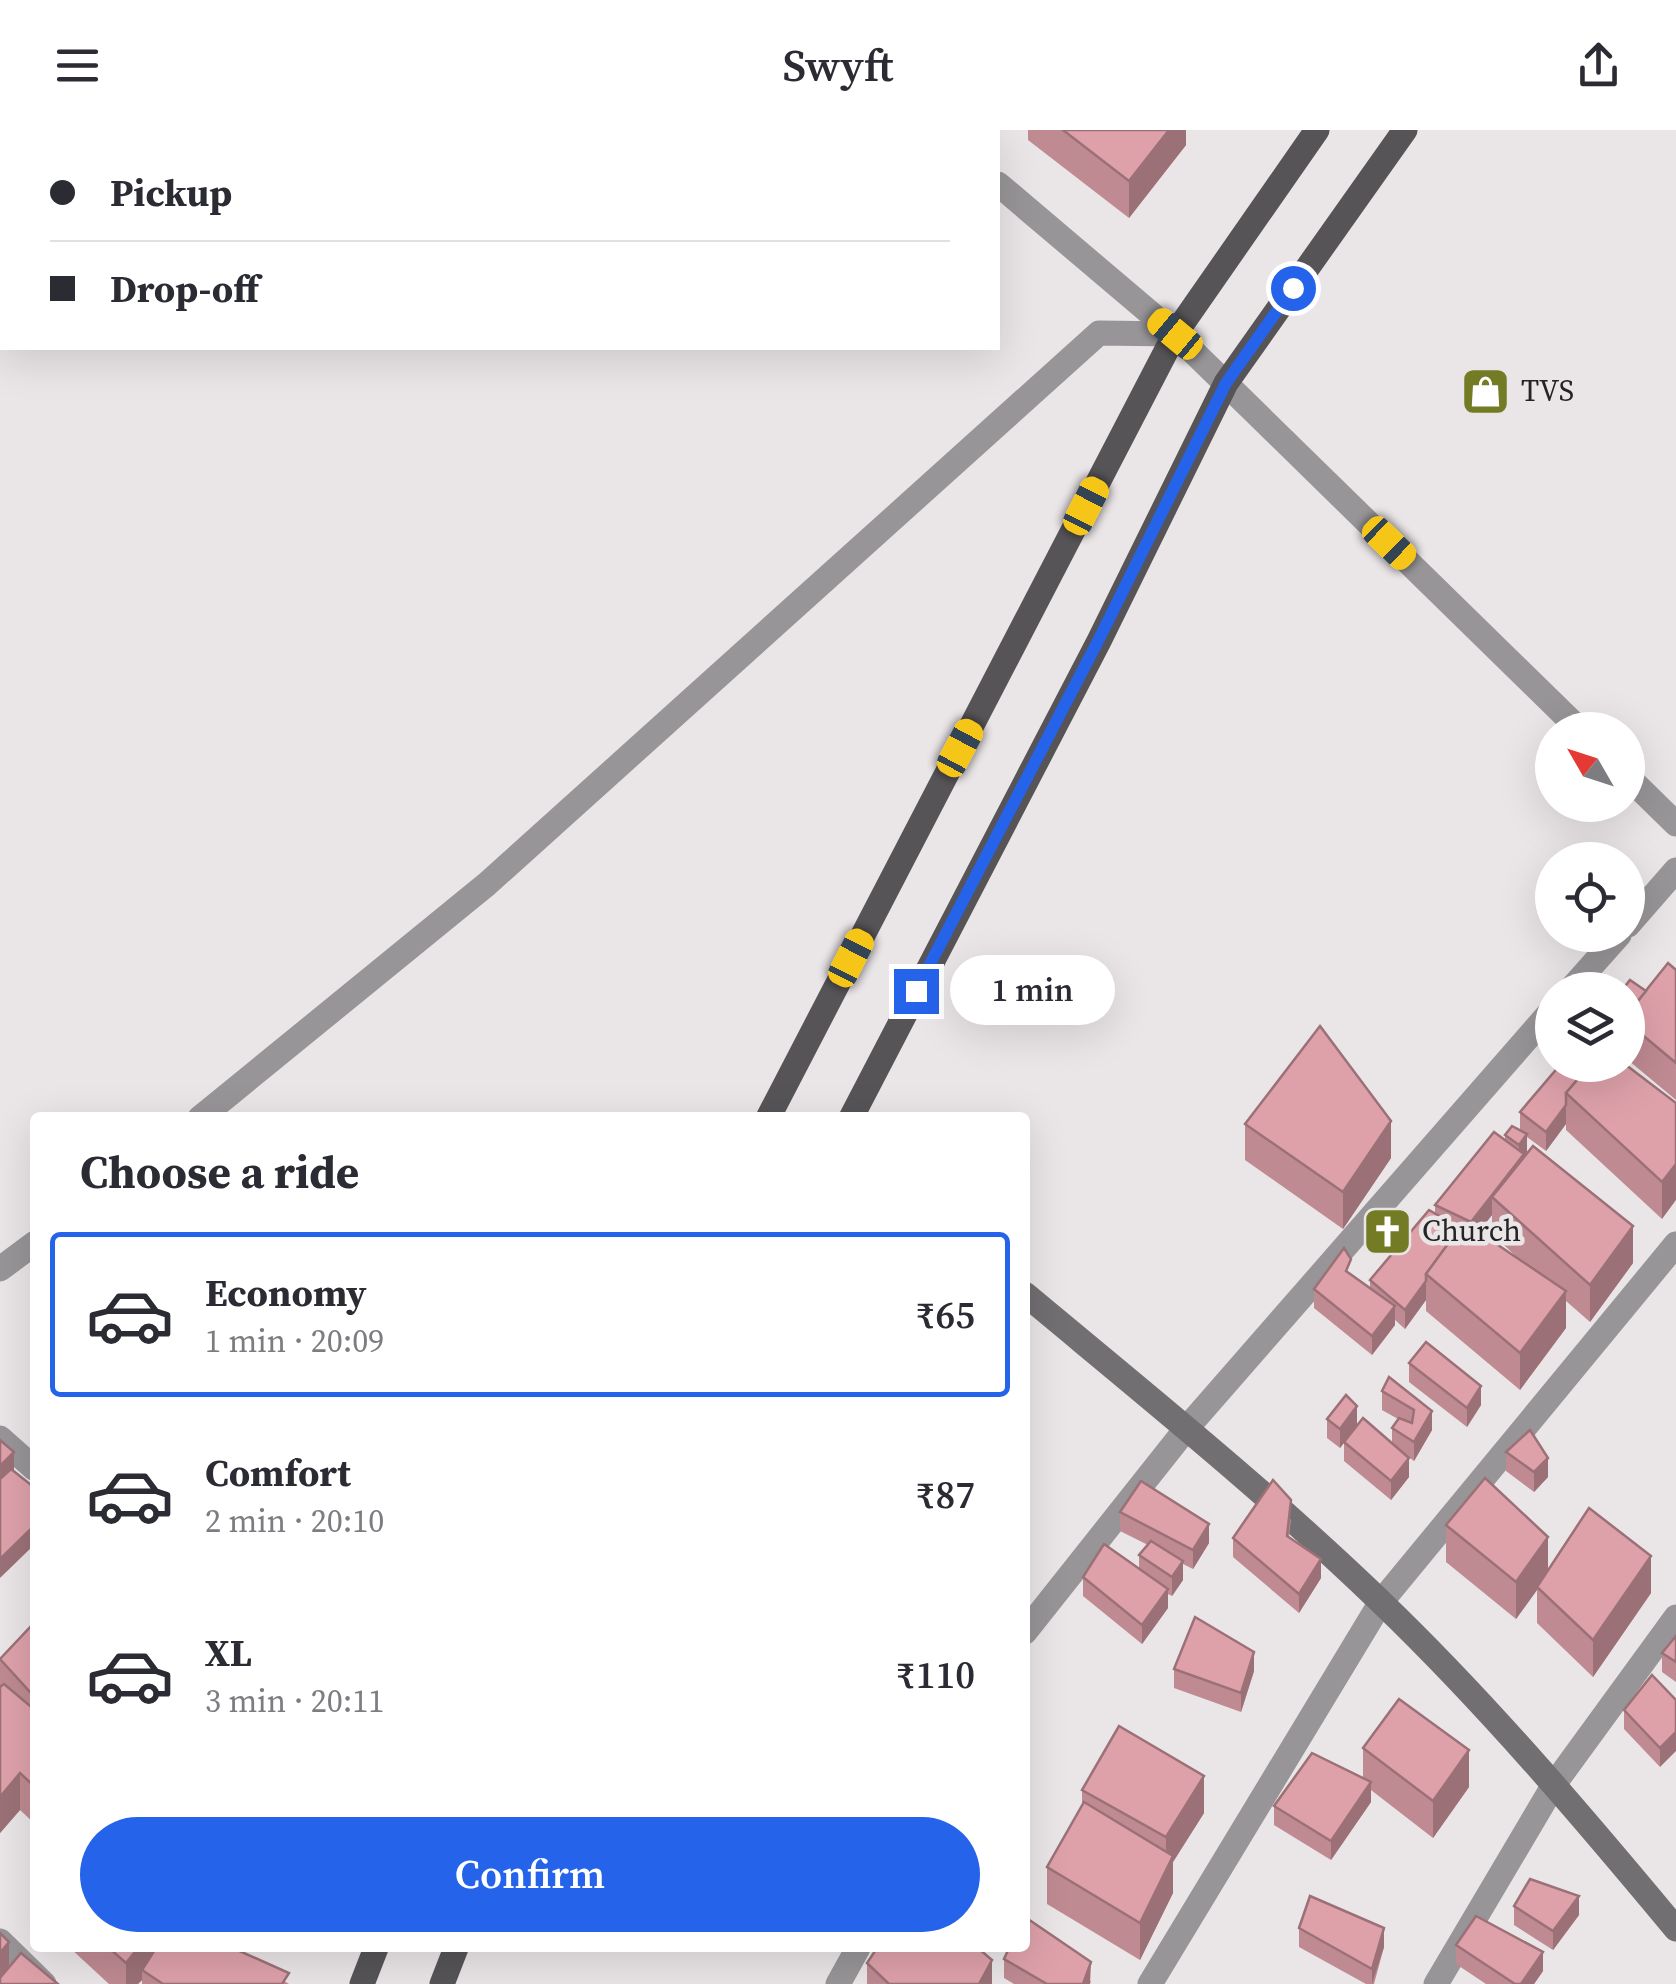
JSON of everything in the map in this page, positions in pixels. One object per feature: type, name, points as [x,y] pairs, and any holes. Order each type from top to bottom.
[{"type":"main road","points":[[771,1112],[1175,334],[1317,130]]},
{"type":"main road","points":[[853,1112],[1098,641],[1226,383],[1404,130]]},
{"type":"main road","points":[[362,1984],[374,1952]]},
{"type":"main road","points":[[442,1984],[454,1952]]},
{"type":"street","points":[[1000,186],[1175,334],[1562,712]]},
{"type":"street","points":[[207,1112],[487,884],[1099,333],[1175,334]]},
{"type":"street","points":[[1645,794],[1676,824]]},
{"type":"street","points":[[1645,906],[1676,870]]},
{"type":"street","points":[[1586,972],[1604,952]]},
{"type":"street","points":[[1030,1626],[1186,1429],[1535,1029]]},
{"type":"street","points":[[1150,1984],[1380,1602],[1676,1244]]},
{"type":"street","points":[[0,1269],[30,1246]]},
{"type":"street","points":[[1030,1298],[1186,1429],[1380,1602],[1555,1784],[1676,1929]]},
{"type":"street","points":[[0,1438],[30,1465]]},
{"type":"street","points":[[1436,1984],[1555,1784],[1676,1617]]},
{"type":"street","points":[[0,1941],[44,1984]]},
{"type":"street","points":[[838,1984],[856,1952]]},
{"type":"building","points":[[1063,130],[1169,130],[1129,181]]},
{"type":"building","points":[[1668,963],[1676,970],[1676,1063],[1645,1037],[1645,992]]},
{"type":"building","points":[[1320,1026],[1391,1121],[1343,1192],[1245,1124]]},
{"type":"building","points":[[1645,1079],[1676,1103],[1676,1164],[1662,1182],[1566,1093],[1575,1082]]},
{"type":"building","points":[[1546,1082],[1575,1082],[1566,1093],[1566,1105],[1546,1132],[1520,1112]]},
{"type":"building","points":[[1512,1126],[1527,1134],[1519,1145],[1505,1135]]},
{"type":"building","points":[[1494,1132],[1524,1154],[1471,1222],[1435,1205]]},
{"type":"building","points":[[1533,1146],[1633,1226],[1590,1285],[1492,1197]]},
{"type":"building","points":[[1429,1210],[1460,1228],[1405,1310],[1370,1280]]},
{"type":"building","points":[[1464,1222],[1566,1291],[1520,1353],[1426,1274]]},
{"type":"building","points":[[1344,1248],[1351,1259],[1346,1271],[1395,1306],[1372,1336],[1314,1289]]},
{"type":"building","points":[[1426,1342],[1481,1386],[1467,1408],[1409,1363]]},
{"type":"building","points":[[1389,1377],[1432,1411],[1414,1442],[1392,1428],[1399,1418],[1412,1423],[1414,1410],[1382,1391]]},
{"type":"building","points":[[1346,1395],[1357,1406],[1340,1429],[1327,1419]]},
{"type":"building","points":[[1363,1418],[1409,1458],[1391,1481],[1344,1442]]},
{"type":"building","points":[[1530,1430],[1548,1458],[1534,1472],[1506,1452]]},
{"type":"building","points":[[0,1440],[14,1452],[0,1466]]},
{"type":"building","points":[[11,1469],[30,1484],[30,1530],[0,1559],[0,1479]]},
{"type":"building","points":[[1485,1478],[1548,1537],[1516,1582],[1446,1525]]},
{"type":"building","points":[[1273,1480],[1291,1500],[1287,1536],[1321,1559],[1299,1594],[1233,1538]]},
{"type":"building","points":[[1141,1481],[1209,1524],[1193,1550],[1120,1512]]},
{"type":"building","points":[[1589,1508],[1651,1556],[1593,1640],[1537,1587]]},
{"type":"building","points":[[1151,1541],[1183,1561],[1172,1577],[1139,1555]]},
{"type":"building","points":[[1104,1544],[1168,1589],[1142,1625],[1083,1577]]},
{"type":"building","points":[[1195,1617],[1254,1652],[1241,1693],[1174,1669]]},
{"type":"building","points":[[30,1627],[30,1692],[0,1659]]},
{"type":"building","points":[[1676,1636],[1676,1662],[1662,1653]]},
{"type":"building","points":[[1652,1675],[1676,1700],[1676,1732],[1660,1748],[1624,1710]]},
{"type":"building","points":[[4,1684],[30,1706],[30,1782],[20,1773],[0,1797],[0,1687]]},
{"type":"building","points":[[1399,1699],[1469,1750],[1433,1801],[1363,1748]]},
{"type":"building","points":[[1119,1726],[1204,1776],[1166,1837],[1082,1790]]},
{"type":"building","points":[[1312,1753],[1371,1782],[1331,1841],[1274,1806]]},
{"type":"building","points":[[1084,1802],[1173,1856],[1140,1923],[1047,1867]]},
{"type":"building","points":[[1530,1879],[1579,1896],[1553,1931],[1514,1906]]},
{"type":"building","points":[[1310,1896],[1384,1928],[1372,1969],[1299,1928]]},
{"type":"building","points":[[1476,1916],[1543,1952],[1521,1984],[1515,1984],[1456,1945]]},
{"type":"building","points":[[1030,1920],[1091,1962],[1083,1984],[1047,1984],[1004,1959],[1007,1952],[1030,1952]]},
{"type":"building","points":[[0,1933],[9,1942],[0,1953]]},
{"type":"building","points":[[114,1952],[135,1952],[126,1963]]},
{"type":"building","points":[[153,1952],[242,1952],[289,1973],[282,1984],[163,1984],[142,1970]]},
{"type":"building","points":[[874,1952],[983,1952],[992,1960],[979,1984],[889,1984],[867,1963]]},
{"type":"building","points":[[21,1953],[58,1984],[0,1984],[0,1978]]},
{"type":"place","name":"TVS","points":[[1486,391]]},
{"type":"place","name":"Church","points":[[1387,1231]]},
{"type":"route","points":[[916,991],[1098,641],[1226,383],[1293,288]]}]
